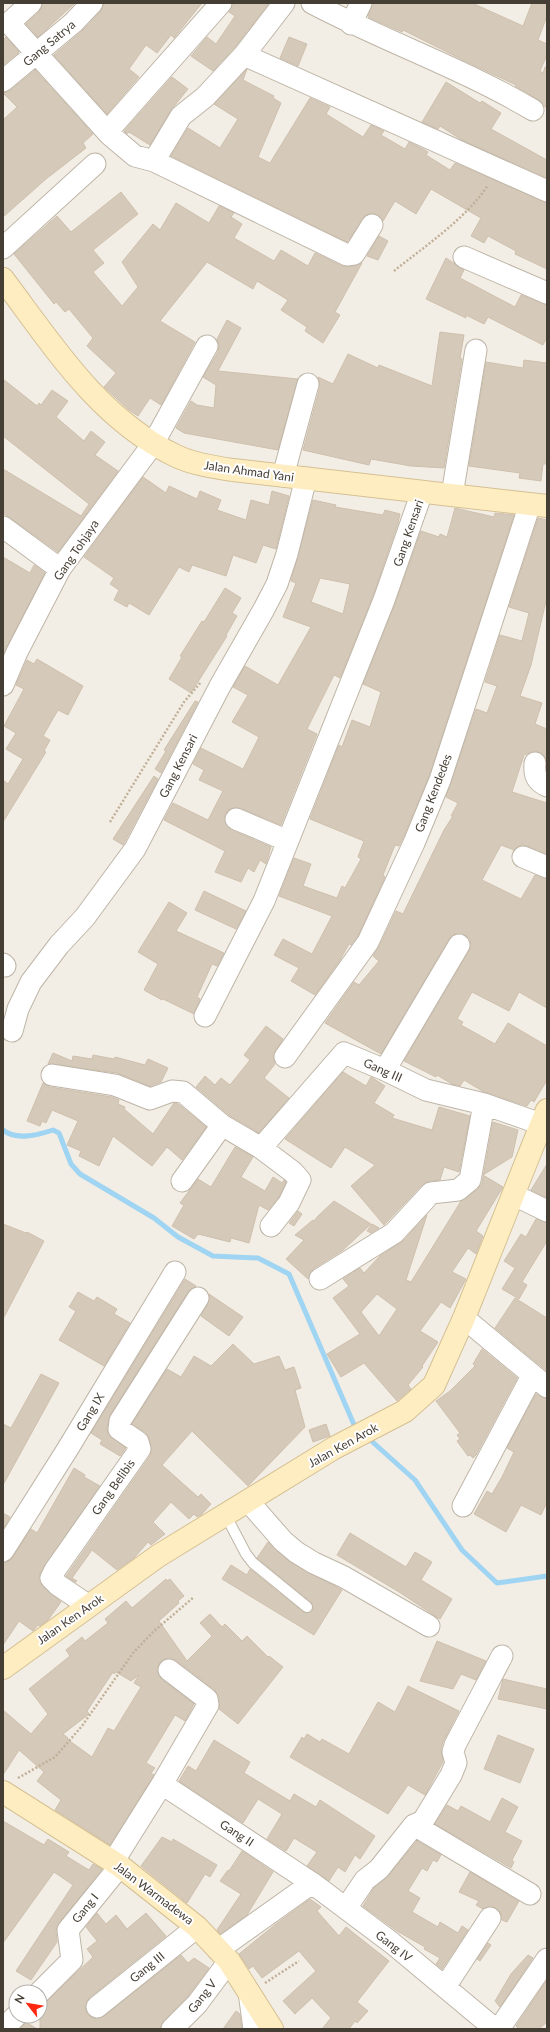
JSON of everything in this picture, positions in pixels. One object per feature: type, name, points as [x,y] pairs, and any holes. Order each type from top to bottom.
[{"type":"street","points":[[31,3],[6,20],[35,54],[107,132],[135,156],[154,160],[347,254],[354,254],[372,224]]},
{"type":"street","name":"Gang Satrya","points":[[3,81],[73,23],[92,3]]},
{"type":"street","points":[[107,132],[221,3]]},
{"type":"street","points":[[154,160],[181,116],[205,97],[244,55],[284,3]]},
{"type":"street","points":[[312,3],[351,24],[468,76],[533,110]]},
{"type":"street","points":[[351,24],[361,3]]},
{"type":"street","points":[[244,55],[464,153],[497,170],[547,191]]},
{"type":"street","points":[[3,248],[95,164]]},
{"type":"street","points":[[464,257],[547,293]]},
{"type":"street","name":"Jalan Ahmad Yani","points":[[3,279],[83,384],[131,429],[153,444],[175,456],[210,467],[538,505]]},
{"type":"street","name":"Gang Tohjaya","points":[[3,685],[17,652],[60,569],[153,444],[207,346]]},
{"type":"street","points":[[452,495],[476,350]]},
{"type":"street","points":[[282,476],[308,384]]},
{"type":"street","name":"Gang Kensari","points":[[12,1031],[18,1009],[31,982],[59,945],[85,917],[135,849],[220,686],[277,584],[287,554],[306,478]]},
{"type":"street","name":"Gang Kensari","points":[[206,1016],[264,901],[384,600],[422,492]]},
{"type":"street","name":"Gang Kendedes","points":[[285,1057],[368,942],[414,843],[440,780],[538,505]]},
{"type":"street","points":[[3,527],[60,569]]},
{"type":"street","points":[[535,763],[534,774],[537,780],[547,786]]},
{"type":"street","points":[[236,819],[288,841]]},
{"type":"street","points":[[523,858],[547,867]]},
{"type":"street","points":[[385,1070],[459,945]]},
{"type":"street","name":"Gang III","points":[[261,1148],[344,1054],[385,1070],[426,1090],[544,1117]]},
{"type":"street","points":[[52,1075],[115,1085],[150,1099],[172,1091],[183,1092],[222,1125],[261,1148],[293,1172],[300,1180],[289,1203],[271,1226]]},
{"type":"street","points":[[320,1279],[394,1233],[431,1193],[458,1190],[470,1180],[484,1104]]},
{"type":"street","name":"Jalan Ken Arok","points":[[3,1668],[158,1556],[344,1442],[405,1411],[434,1385],[464,1318],[544,1117]]},
{"type":"street","points":[[182,1181],[222,1125]]},
{"type":"street","points":[[514,1194],[547,1211]]},
{"type":"street","name":"Gang IX","points":[[3,1551],[175,1272]]},
{"type":"street","name":"Gang Belibis","points":[[89,1606],[58,1585],[51,1578],[140,1449],[138,1442],[119,1429],[120,1421],[198,1298]]},
{"type":"street","points":[[463,1506],[540,1382],[464,1318]]},
{"type":"street","points":[[248,1501],[283,1541],[296,1552],[314,1563],[344,1577],[429,1626]]},
{"type":"street","points":[[346,1908],[365,1880],[380,1869],[414,1825],[423,1822],[451,1775],[456,1763],[453,1752],[455,1744],[502,1656]]},
{"type":"street","points":[[117,1864],[208,1703],[207,1699],[192,1686],[169,1670]]},
{"type":"street","name":"Gang II","points":[[162,1784],[312,1883]]},
{"type":"street","name":"Jalan Warmadewa","points":[[10,1785],[117,1864],[198,1927],[223,1955],[249,1992],[272,2029]]},
{"type":"street","points":[[414,1825],[530,1894]]},
{"type":"street","name":"Gang I","points":[[48,1984],[72,1960],[68,1930],[117,1864]]},
{"type":"street","points":[[223,1955],[312,1883]]},
{"type":"street","name":"Gang IV","points":[[312,1883],[392,1943],[496,2029],[502,2026],[547,1959]]},
{"type":"street","points":[[445,1987],[490,1918]]},
{"type":"street","name":"Gang III","points":[[97,2007],[198,1927]]},
{"type":"street","name":"Gang V","points":[[172,2029],[197,2004],[223,1955]]},
{"type":"street","points":[[249,1992],[254,2029]]},
{"type":"lane","points":[[225,1514],[246,1554],[253,1563],[307,1607]]},
{"type":"path","points":[[394,270],[459,217],[482,195],[497,170]]},
{"type":"path","points":[[110,822],[184,702],[198,683],[203,680],[210,681],[220,686]]},
{"type":"path","points":[[10,1785],[55,1757],[82,1726],[133,1652],[153,1632],[194,1597]]},
{"type":"path","points":[[249,1992],[299,1961]]},
{"type":"building","points":[[43,3],[75,3],[38,37],[26,24],[39,12]]},
{"type":"building","points":[[104,3],[202,3],[174,38],[171,35],[157,53],[146,45],[129,69],[139,77],[107,114],[54,55],[82,31],[101,11]]},
{"type":"building","points":[[233,3],[269,3],[235,47],[213,71],[191,56],[207,37],[216,44],[235,16],[229,12]]},
{"type":"building","points":[[373,3],[472,3],[523,26],[532,3],[547,3],[547,16],[538,40],[547,44],[547,55],[540,71],[543,73],[545,67],[547,67],[547,109],[539,100],[515,86],[516,85],[403,30],[402,32],[368,17]]},
{"type":"building","points":[[6,37],[19,52],[3,65],[3,40]]},
{"type":"building","points":[[289,37],[307,44],[298,66],[280,58]]},
{"type":"building","points":[[247,69],[243,80],[274,96],[273,98],[281,103],[258,157],[270,163],[310,98],[330,107],[326,114],[363,137],[371,125],[384,131],[381,135],[405,149],[409,142],[425,150],[428,152],[426,155],[450,170],[455,163],[547,203],[547,269],[515,254],[516,251],[488,236],[484,243],[471,236],[481,218],[431,189],[416,214],[395,201],[383,221],[378,215],[372,213],[366,215],[347,242],[171,156],[188,128],[220,148],[238,119],[214,104]]},
{"type":"building","points":[[35,70],[93,134],[83,143],[86,148],[46,179],[3,217],[3,120],[17,107],[3,93],[11,90]]},
{"type":"building","points":[[172,77],[188,89],[171,110],[150,145],[129,132],[127,134],[124,131]]},
{"type":"building","points":[[446,82],[480,103],[482,101],[501,113],[491,129],[547,160],[547,178],[462,140],[440,126],[438,129],[422,122]]},
{"type":"building","points":[[121,192],[138,214],[93,250],[104,263],[93,272],[122,306],[138,287],[122,262],[153,224],[160,230],[176,203],[209,223],[219,206],[234,213],[231,217],[242,224],[234,238],[274,261],[281,250],[308,266],[315,253],[342,266],[356,266],[362,263],[335,312],[340,315],[323,343],[305,331],[307,327],[281,310],[288,300],[257,281],[253,289],[207,262],[160,321],[195,342],[161,405],[150,398],[138,416],[129,410],[104,387],[116,373],[87,346],[93,338],[69,309],[65,312],[56,302],[54,304],[14,254],[57,216],[71,232]]},
{"type":"building","points":[[379,236],[388,241],[378,260],[367,256]]},
{"type":"building","points":[[446,258],[464,270],[460,278],[515,307],[521,295],[547,305],[547,337],[543,345],[488,317],[484,324],[466,315],[466,318],[426,299]]},
{"type":"building","points":[[227,320],[241,328],[218,371],[298,379],[278,450],[184,433],[176,428],[191,401],[197,405],[214,408],[216,385],[203,377],[218,352],[219,345],[217,339]]},
{"type":"building","points":[[440,332],[464,335],[460,358],[462,359],[444,468],[411,466],[371,459],[369,465],[303,450],[320,387],[318,377],[333,384],[348,354],[378,368],[379,365],[432,386]]},
{"type":"building","points":[[524,360],[547,363],[547,455],[546,464],[543,464],[541,481],[519,478],[520,473],[469,466],[486,362],[523,368]]},
{"type":"building","points":[[3,379],[37,406],[39,403],[41,405],[52,390],[68,401],[56,417],[84,441],[91,431],[105,442],[95,455],[118,471],[58,552],[3,513],[3,469],[81,516],[89,504],[3,436]]},
{"type":"building","points":[[143,477],[166,493],[169,486],[197,499],[200,491],[221,500],[217,510],[246,520],[251,500],[269,505],[272,491],[289,496],[276,549],[263,545],[256,563],[233,555],[226,576],[192,565],[189,572],[179,567],[149,615],[129,603],[127,607],[114,600],[119,590],[110,584],[114,578],[84,557]]},
{"type":"building","points":[[313,500],[336,505],[335,507],[383,515],[385,510],[400,514],[373,596],[340,678],[334,675],[307,729],[317,734],[281,825],[240,808],[229,809],[225,814],[224,821],[231,830],[271,847],[266,864],[260,860],[254,872],[248,868],[241,882],[215,872],[225,851],[164,820],[173,803],[208,820],[223,791],[199,780],[204,770],[193,764],[201,748],[243,769],[259,737],[232,722],[248,695],[233,687],[245,666],[278,685],[311,627],[283,617],[296,583],[291,581]],"holes":[[[320,578],[350,584],[343,614],[311,602]]]},
{"type":"building","points":[[455,508],[494,517],[495,513],[514,515],[429,776],[403,838],[399,846],[395,845],[383,875],[385,877],[358,936],[351,945],[349,944],[340,960],[315,995],[291,981],[299,968],[274,955],[283,939],[312,954],[332,916],[279,896],[294,858],[311,864],[303,886],[337,898],[342,886],[345,888],[361,859],[358,857],[364,841],[310,819],[339,745],[342,747],[352,720],[370,727],[381,692],[363,684],[395,604],[421,531],[439,537],[440,534],[447,537]]},
{"type":"building","points":[[538,518],[547,520],[547,597],[531,665],[520,696],[542,703],[535,724],[547,729],[547,763],[545,757],[541,753],[535,751],[524,755],[512,792],[547,803],[547,854],[527,846],[521,845],[514,850],[501,845],[482,880],[521,899],[535,875],[547,879],[547,1008],[519,992],[509,1011],[472,992],[457,1019],[463,1022],[461,1025],[495,1044],[508,1023],[547,1046],[547,1080],[534,1102],[531,1100],[527,1106],[484,1092],[464,1080],[460,1086],[452,1084],[437,1075],[436,1077],[404,1061],[469,951],[471,946],[470,939],[465,935],[453,934],[449,939],[381,1054],[325,1023],[354,982],[359,985],[379,961],[373,956],[379,947],[396,911],[403,914],[444,830],[453,816],[451,816],[458,803],[446,797],[476,709],[487,713],[497,686],[485,682],[500,635],[522,641],[529,613],[509,607]]},
{"type":"building","points":[[3,557],[30,573],[34,565],[45,573],[3,654]]},
{"type":"building","points":[[225,588],[241,598],[232,613],[237,616],[226,635],[227,636],[191,693],[169,679],[182,657],[180,656],[202,621],[204,622]]},
{"type":"building","points":[[37,659],[83,686],[68,715],[58,710],[43,736],[50,740],[44,751],[46,752],[3,822],[3,780],[8,784],[23,759],[6,749],[16,733],[4,726],[24,689],[16,685],[27,660],[34,664]]},
{"type":"building","points":[[195,701],[198,702],[161,773],[155,769],[166,751],[164,750]]},
{"type":"building","points":[[154,776],[158,779],[123,845],[113,839]]},
{"type":"building","points":[[204,891],[246,911],[236,929],[195,910]]},
{"type":"building","points":[[169,902],[187,913],[176,931],[224,953],[217,966],[212,964],[197,997],[200,999],[194,1014],[163,999],[162,1000],[144,990],[158,964],[138,952]]},
{"type":"building","points":[[266,1026],[283,1039],[273,1055],[275,1064],[264,1078],[289,1098],[259,1133],[229,1115],[196,1087],[205,1076],[215,1085],[221,1078],[230,1085],[250,1060],[244,1055]]},
{"type":"building","points":[[53,1053],[72,1061],[73,1056],[92,1059],[93,1055],[114,1059],[115,1057],[145,1065],[148,1059],[168,1068],[161,1082],[150,1086],[117,1073],[48,1064]]},
{"type":"building","points":[[343,1072],[366,1086],[371,1077],[385,1086],[374,1103],[394,1115],[392,1118],[432,1130],[439,1107],[470,1116],[459,1172],[444,1167],[440,1180],[430,1181],[422,1185],[384,1225],[351,1186],[375,1165],[345,1147],[331,1168],[285,1139]]},
{"type":"building","points":[[43,1083],[50,1087],[112,1097],[119,1100],[118,1104],[125,1107],[124,1109],[153,1134],[174,1103],[178,1104],[206,1127],[182,1160],[167,1147],[152,1166],[113,1136],[99,1166],[79,1156],[81,1151],[67,1145],[78,1121],[52,1110],[46,1123],[42,1121],[40,1126],[27,1121]]},
{"type":"building","points":[[493,1122],[518,1130],[512,1157],[483,1175]]},
{"type":"building","points":[[235,1147],[253,1157],[241,1177],[265,1191],[273,1177],[282,1183],[284,1180],[286,1182],[279,1197],[268,1210],[259,1205],[249,1243],[231,1238],[230,1242],[198,1234],[194,1239],[172,1226],[184,1205],[180,1203],[198,1179],[211,1187]]},
{"type":"building","points":[[547,1164],[547,1198],[531,1190]]},
{"type":"building","points":[[483,1175],[503,1187],[476,1231],[483,1236],[476,1254],[468,1248],[452,1272],[466,1279],[450,1308],[441,1302],[420,1331],[438,1342],[422,1366],[423,1367],[408,1385],[411,1389],[397,1401],[364,1363],[341,1377],[327,1354],[360,1334],[333,1298],[349,1286],[343,1279],[360,1268],[364,1273],[380,1256],[403,1241],[427,1215],[406,1280],[411,1282],[461,1201],[478,1189],[482,1183]],"holes":[[[377,1294],[397,1309],[379,1336],[361,1312]]]},
{"type":"building","points":[[334,1201],[371,1224],[343,1250],[313,1269],[308,1279],[286,1259],[304,1240],[295,1235],[313,1220],[314,1221]]},
{"type":"building","points":[[298,1211],[302,1214],[294,1226],[289,1223]]},
{"type":"building","points":[[536,1219],[547,1223],[547,1241],[522,1282],[527,1285],[519,1299],[502,1289],[515,1268],[504,1261],[521,1234],[526,1237]]},
{"type":"building","points":[[3,1224],[26,1233],[27,1232],[44,1241],[3,1319]]},
{"type":"building","points":[[372,1224],[379,1228],[371,1233],[367,1231]]},
{"type":"building","points":[[185,1279],[196,1286],[188,1292],[110,1415],[107,1428],[108,1434],[126,1448],[120,1456],[100,1444],[102,1440],[91,1433]]},
{"type":"building","points":[[78,1292],[94,1301],[97,1297],[117,1309],[114,1314],[130,1323],[104,1366],[59,1340],[76,1311],[69,1307]]},
{"type":"building","points":[[209,1294],[243,1317],[229,1336],[201,1316],[208,1304]]},
{"type":"building","points":[[515,1298],[547,1318],[547,1371],[495,1328]]},
{"type":"building","points":[[233,1344],[254,1364],[279,1356],[285,1370],[294,1367],[301,1388],[295,1390],[305,1427],[248,1486],[192,1431],[162,1465],[198,1497],[201,1494],[211,1504],[201,1515],[197,1517],[194,1514],[189,1519],[171,1502],[153,1522],[165,1534],[151,1545],[148,1542],[134,1558],[117,1570],[92,1550],[72,1578],[77,1581],[75,1582],[66,1576],[150,1456],[152,1451],[149,1438],[145,1432],[132,1424],[167,1369],[181,1377],[194,1356],[211,1366]]},
{"type":"building","points":[[482,1349],[517,1378],[473,1458],[470,1455],[468,1456],[457,1441],[460,1439],[457,1435],[460,1433],[436,1401],[450,1391],[475,1366],[473,1364]]},
{"type":"building","points":[[41,1374],[59,1383],[3,1485],[3,1424],[11,1428]]},
{"type":"building","points":[[536,1394],[547,1399],[547,1502],[541,1515],[521,1505],[506,1532],[474,1514],[487,1491],[492,1494],[502,1477],[514,1452],[507,1448]]},
{"type":"building","points":[[326,1424],[330,1436],[313,1442],[309,1430]]},
{"type":"building","points":[[74,1468],[85,1475],[84,1477],[100,1486],[40,1573],[39,1579],[43,1586],[61,1602],[48,1620],[40,1626],[38,1625],[33,1631],[19,1621],[3,1645],[3,1563],[9,1561],[13,1557],[31,1529],[37,1533]]},
{"type":"building","points":[[3,1513],[10,1517],[3,1529]]},
{"type":"building","points":[[350,1533],[406,1567],[415,1552],[432,1562],[421,1580],[452,1599],[440,1619],[399,1592],[337,1555]]},
{"type":"building","points":[[268,1542],[290,1562],[342,1590],[314,1635],[222,1579],[231,1565],[247,1575],[250,1569],[303,1612],[306,1613],[312,1611],[313,1608],[311,1602],[257,1558]]},
{"type":"building","points":[[166,1579],[167,1581],[170,1579],[184,1596],[178,1601],[179,1603],[159,1621],[187,1661],[212,1636],[200,1623],[210,1614],[222,1627],[225,1624],[242,1641],[247,1636],[268,1657],[269,1656],[283,1667],[238,1724],[219,1709],[219,1697],[214,1689],[176,1660],[165,1659],[160,1662],[157,1669],[161,1679],[194,1704],[185,1721],[175,1715],[146,1763],[155,1768],[151,1773],[154,1775],[110,1845],[55,1810],[61,1800],[37,1781],[44,1772],[19,1750],[3,1775],[3,1710],[31,1734],[48,1714],[29,1689],[70,1656],[66,1650],[82,1637],[85,1641],[108,1623],[105,1619],[126,1601],[132,1608]],"holes":[[[113,1672],[114,1674],[116,1672],[131,1681],[139,1675],[134,1683],[141,1687],[114,1731],[108,1728],[92,1757],[67,1739],[68,1738],[63,1734],[89,1714],[87,1711]]]},
{"type":"building","points":[[437,1641],[486,1661],[476,1680],[461,1674],[453,1689],[420,1681]]},
{"type":"building","points":[[503,1679],[547,1689],[547,1709],[498,1699]]},
{"type":"building","points":[[408,1686],[459,1711],[443,1742],[441,1749],[443,1762],[425,1795],[408,1785],[388,1814],[290,1757],[302,1737],[304,1739],[307,1734],[320,1742],[322,1739],[349,1754],[378,1702],[395,1712]]},
{"type":"building","points":[[498,1735],[534,1749],[520,1783],[484,1769]]},
{"type":"building","points":[[214,1740],[250,1762],[244,1773],[290,1801],[294,1794],[316,1807],[320,1800],[375,1836],[360,1859],[355,1855],[345,1872],[338,1867],[329,1881],[307,1866],[317,1852],[294,1838],[286,1851],[267,1839],[282,1814],[258,1799],[243,1823],[179,1781],[188,1766],[196,1771]]},
{"type":"building","points":[[502,1798],[518,1807],[505,1832],[522,1841],[512,1860],[514,1862],[511,1868],[435,1824],[447,1805],[458,1811],[461,1806],[490,1822]]},
{"type":"building","points":[[3,1821],[44,1845],[48,1839],[69,1852],[66,1856],[89,1870],[93,1864],[102,1869],[59,1923],[56,1931],[57,1942],[31,1980],[16,1971],[73,1885],[54,1872],[3,1943]]},
{"type":"building","points":[[162,1837],[172,1842],[173,1839],[217,1865],[210,1877],[205,1874],[187,1903],[141,1866]]},
{"type":"building","points":[[417,1841],[441,1855],[437,1862],[433,1860],[427,1871],[422,1868],[408,1891],[420,1898],[412,1912],[438,1927],[440,1922],[458,1933],[462,1926],[468,1930],[442,1969],[436,1964],[440,1958],[424,1949],[425,1947],[397,1931],[363,1906],[374,1888],[388,1876]]},
{"type":"building","points":[[242,1851],[273,1872],[247,1915],[220,1934],[217,1930],[241,1894],[220,1881],[228,1870],[229,1871]]},
{"type":"building","points":[[470,1872],[519,1901],[507,1922],[502,1920],[501,1913],[496,1908],[490,1906],[483,1909],[476,1905],[479,1901],[459,1892]]},
{"type":"building","points":[[310,1899],[321,1907],[317,1911],[339,1936],[346,1927],[389,1961],[357,2002],[368,2011],[357,2023],[355,2021],[349,2029],[322,2029],[331,2018],[312,1998],[295,2014],[283,2001],[316,1971],[299,1951],[262,1978],[253,1966],[249,1969],[239,1954]]},
{"type":"building","points":[[97,1913],[106,1924],[116,1915],[127,1929],[146,1913],[166,1936],[89,1998],[85,2008],[87,2014],[92,2018],[98,2019],[104,2016],[181,1955],[188,1963],[194,1958],[209,1968],[188,1996],[164,2021],[160,2029],[40,2029],[40,2024],[48,2024],[48,2000],[93,1957],[87,1949],[97,1941],[86,1927]]},
{"type":"building","points":[[488,1943],[491,1945],[480,1961],[477,1959]]},
{"type":"building","points":[[528,1955],[533,1958],[500,2007],[495,2001],[511,1974]]},
{"type":"building","points":[[547,1980],[547,2022],[539,2029],[519,2029],[516,2026]]},
{"type":"building","points":[[236,2011],[240,2014],[242,2029],[223,2029]]},
{"type":"building","points":[[24,2024],[29,2024],[37,2029],[20,2029]]},
{"type":"waterway","points":[[3,1130],[8,1133],[21,1136],[41,1134],[53,1130],[59,1133],[71,1164],[80,1174],[154,1218],[178,1237],[213,1256],[258,1258],[289,1274],[355,1427],[358,1429]]},
{"type":"waterway","points":[[367,1437],[415,1480],[462,1550],[497,1583],[547,1576]]}]
